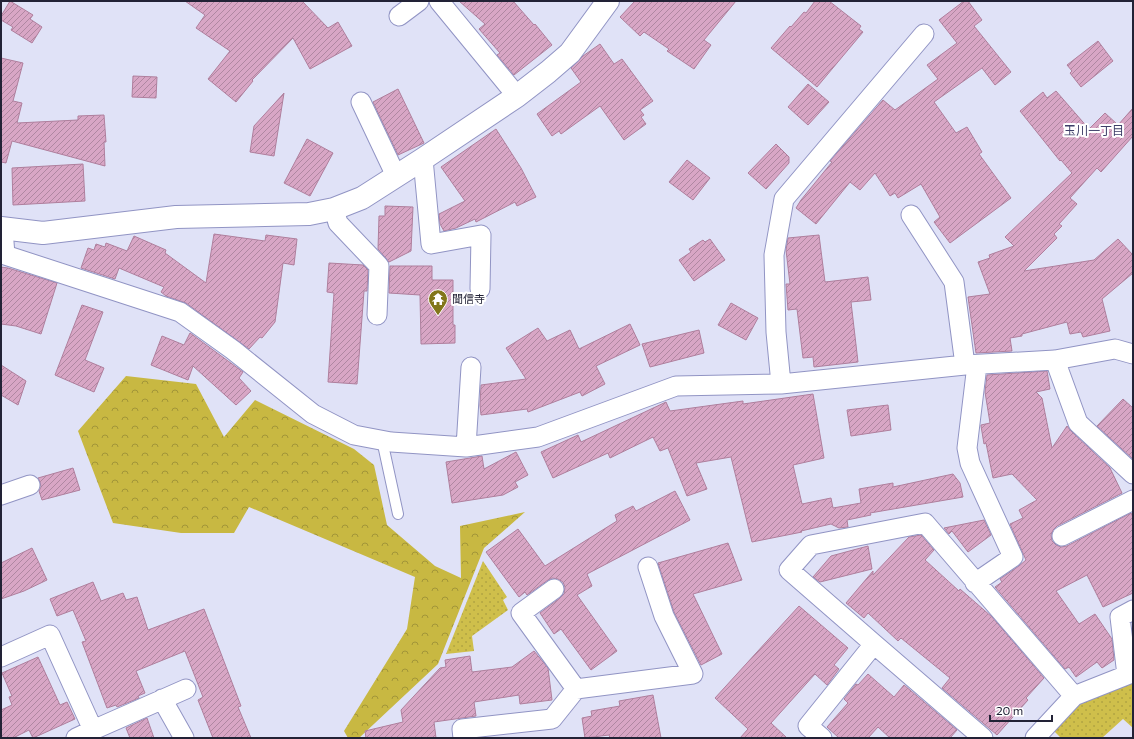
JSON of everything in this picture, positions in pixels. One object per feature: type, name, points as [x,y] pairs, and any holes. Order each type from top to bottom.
[{"type":"street","points":[[399,16],[419,1]]},
{"type":"street","points":[[439,1],[517,96]]},
{"type":"street","points":[[608,1],[570,53],[548,72],[517,96],[362,198],[334,209],[309,214],[176,216],[44,233],[2,229],[5,255],[180,312],[233,350],[314,414],[354,435],[391,442],[466,448],[538,437],[676,386],[781,384],[971,365],[1055,360],[1116,349],[1133,354]]},
{"type":"street","points":[[781,384],[776,332],[774,255],[784,199],[924,34]]},
{"type":"street","points":[[361,102],[396,176]]},
{"type":"street","points":[[423,159],[432,244],[481,235],[480,289]]},
{"type":"street","points":[[334,209],[338,223],[378,266],[376,315]]},
{"type":"street","points":[[912,215],[954,282],[971,365],[967,448],[970,463],[1013,557],[975,583]]},
{"type":"street","points":[[1055,360],[1078,423],[1133,474]]},
{"type":"street","points":[[466,448],[471,367]]},
{"type":"street","points":[[1,495],[30,484]]},
{"type":"street","points":[[1062,536],[1133,500]]},
{"type":"street","points":[[983,738],[789,570],[811,545],[925,523],[975,583],[1074,696]]},
{"type":"street","points":[[463,738],[462,729],[552,719],[576,689],[693,674],[664,616],[648,567]]},
{"type":"street","points":[[554,589],[521,613],[576,689]]},
{"type":"street","points":[[1035,738],[1074,696],[1130,674],[1120,617],[1133,610]]},
{"type":"street","points":[[1,657],[50,635],[100,731]]},
{"type":"street","points":[[822,738],[808,726],[874,644]]},
{"type":"street","points":[[76,738],[100,731],[162,699],[186,689]]},
{"type":"street","points":[[162,699],[184,738]]},
{"type":"lane","points":[[382,440],[398,514]]},
{"type":"green space","points":[[126,376],[196,384],[224,437],[255,400],[354,449],[374,465],[387,525],[435,566],[461,578],[460,526],[525,512],[484,548],[438,664],[359,738],[348,738],[344,731],[407,629],[415,577],[249,507],[234,533],[181,533],[113,523],[78,431]]},
{"type":"shaded area","points":[[483,561],[507,597],[503,600],[508,610],[472,636],[474,651],[446,654]]},
{"type":"shaded area","points":[[1133,682],[1133,728],[1123,719],[1102,738],[1061,738],[1052,729],[1078,702]]},
{"type":"building","points":[[10,1],[33,15],[30,19],[42,27],[32,43],[11,30],[13,27],[1,20],[1,16]]},
{"type":"building","points":[[185,1],[302,1],[328,28],[338,22],[352,46],[310,69],[293,38],[252,80],[253,81],[236,102],[208,79],[230,51],[196,28],[205,15]]},
{"type":"building","points":[[459,1],[513,1],[534,25],[535,24],[552,45],[514,75],[497,55],[500,53],[479,29],[485,24]]},
{"type":"building","points":[[635,1],[736,1],[704,40],[711,45],[694,69],[667,51],[669,49],[644,32],[640,36],[620,17]]},
{"type":"building","points":[[815,1],[829,1],[861,26],[859,29],[863,32],[817,87],[771,48],[804,12],[806,13]]},
{"type":"building","points":[[964,1],[968,1],[982,20],[974,26],[1011,72],[995,85],[982,68],[934,102],[956,133],[967,127],[982,152],[979,154],[1011,198],[950,243],[934,222],[940,217],[921,184],[898,198],[895,193],[890,196],[875,173],[860,190],[850,182],[816,224],[796,208],[801,200],[832,162],[830,161],[883,100],[895,110],[938,79],[927,65],[957,43],[939,20]]},
{"type":"building","points":[[1098,41],[1113,61],[1081,87],[1070,73],[1072,71],[1067,65]]},
{"type":"building","points":[[600,44],[614,64],[622,59],[653,101],[640,110],[644,115],[641,117],[646,124],[624,140],[600,106],[561,134],[559,131],[552,136],[537,114],[581,82],[571,68],[583,56]]},
{"type":"building","points":[[1,58],[23,63],[13,101],[22,103],[17,123],[78,120],[78,116],[104,115],[106,142],[104,142],[105,166],[12,141],[6,163],[1,162]]},
{"type":"building","points":[[133,76],[157,77],[156,98],[132,97]]},
{"type":"building","points":[[808,84],[829,102],[808,125],[788,107]]},
{"type":"building","points":[[398,89],[424,143],[398,155],[373,102]]},
{"type":"building","points":[[1056,91],[1089,129],[1105,113],[1118,125],[1133,108],[1133,136],[1101,172],[1097,168],[1070,198],[1077,204],[1059,224],[1062,226],[1054,234],[1057,238],[1024,271],[1094,260],[1118,239],[1133,255],[1133,273],[1102,299],[1110,331],[1083,337],[1081,332],[1070,334],[1067,322],[1022,334],[1022,336],[1010,338],[1012,351],[976,353],[968,297],[990,294],[978,262],[990,258],[989,255],[1014,246],[1005,237],[1072,173],[1061,160],[1060,161],[1020,111],[1043,92],[1047,98]]},
{"type":"building","points":[[284,93],[274,156],[250,152],[254,126]]},
{"type":"building","points":[[496,129],[521,168],[536,197],[517,206],[515,202],[476,222],[475,219],[456,228],[444,231],[440,224],[439,214],[465,201],[441,167]]},
{"type":"building","points":[[307,139],[333,153],[310,196],[284,183]]},
{"type":"building","points":[[776,144],[789,157],[789,163],[766,189],[748,173]]},
{"type":"building","points":[[687,160],[710,178],[693,200],[669,182]]},
{"type":"building","points":[[83,164],[85,201],[13,205],[12,168]]},
{"type":"building","points":[[385,206],[413,207],[411,251],[389,262],[378,249],[379,216],[385,216]]},
{"type":"building","points":[[214,234],[265,241],[266,235],[297,239],[294,265],[283,263],[275,322],[262,338],[260,337],[249,349],[186,303],[166,296],[161,292],[164,287],[119,268],[115,279],[81,268],[88,248],[94,250],[96,244],[105,247],[106,243],[127,251],[134,236],[166,250],[165,253],[206,283]]},
{"type":"building","points":[[819,235],[825,282],[868,277],[871,300],[851,302],[858,362],[814,367],[813,357],[803,358],[797,309],[788,310],[786,284],[790,284],[786,250],[788,238]]},
{"type":"building","points":[[710,239],[725,260],[694,281],[679,260],[691,252],[689,249],[703,240],[705,242]]},
{"type":"building","points":[[329,263],[363,265],[368,270],[367,291],[364,291],[357,384],[328,382],[334,293],[327,292]]},
{"type":"building","points":[[390,266],[432,266],[432,280],[453,280],[453,325],[455,325],[455,343],[421,344],[420,295],[389,293]]},
{"type":"building","points":[[1,267],[57,283],[41,334],[16,326],[1,324]]},
{"type":"building","points":[[731,303],[758,318],[746,340],[718,325]]},
{"type":"building","points":[[82,305],[103,312],[85,360],[104,368],[94,392],[55,375]]},
{"type":"building","points":[[630,324],[640,345],[596,366],[605,384],[582,396],[580,392],[528,412],[527,409],[481,415],[481,385],[526,379],[506,348],[538,328],[547,341],[570,330],[579,349]]},
{"type":"building","points":[[699,330],[704,353],[650,367],[642,344]]},
{"type":"building","points":[[190,333],[243,372],[239,378],[251,391],[236,405],[193,366],[188,380],[151,365],[162,336],[184,345]]},
{"type":"building","points":[[1,365],[26,381],[18,405],[1,395]]},
{"type":"building","points":[[1047,371],[1050,389],[1036,392],[1042,398],[1052,448],[1067,426],[1110,468],[1122,493],[1057,526],[1051,535],[1052,541],[1061,547],[1067,546],[1131,513],[1133,517],[1133,593],[1103,607],[1087,575],[1056,591],[1079,624],[1095,614],[1112,639],[1114,660],[1102,668],[1097,662],[1076,677],[1069,667],[1065,669],[995,587],[1002,582],[1000,579],[1026,560],[1010,524],[1023,518],[1019,510],[1037,500],[1012,474],[993,478],[981,426],[990,423],[985,392],[987,375]]},
{"type":"building","points":[[813,394],[824,458],[793,465],[802,504],[831,498],[833,508],[861,503],[859,489],[893,483],[893,487],[953,474],[960,483],[963,497],[870,513],[871,515],[847,520],[848,527],[839,528],[831,524],[801,531],[802,532],[752,542],[731,457],[696,463],[707,489],[687,496],[668,448],[660,451],[653,437],[610,458],[608,453],[553,478],[541,452],[578,435],[581,442],[666,402],[670,411],[743,401],[743,404]]},
{"type":"building","points":[[1123,399],[1133,408],[1133,459],[1097,426]]},
{"type":"building","points":[[888,405],[891,430],[851,436],[847,410]]},
{"type":"building","points":[[516,452],[528,475],[515,482],[518,487],[503,495],[452,503],[446,462],[482,456],[484,469]]},
{"type":"building","points":[[73,468],[80,490],[42,500],[39,491],[41,487],[38,478]]},
{"type":"building","points":[[675,491],[690,520],[587,574],[592,586],[577,595],[617,651],[591,670],[561,629],[554,634],[540,613],[564,594],[565,587],[563,582],[552,578],[527,595],[525,592],[519,597],[486,552],[518,529],[545,566],[617,521],[615,515],[633,506],[636,511]]},
{"type":"building","points":[[984,520],[991,535],[968,552],[952,531],[949,534],[944,528]]},
{"type":"building","points":[[921,535],[934,550],[925,560],[959,591],[960,589],[992,617],[1044,678],[1026,698],[1028,700],[997,735],[942,688],[950,678],[901,638],[898,641],[868,613],[864,618],[846,603],[873,571],[873,575],[909,537]]},
{"type":"building","points":[[728,543],[742,580],[693,594],[722,654],[701,665],[674,612],[658,563]]},
{"type":"building","points":[[868,546],[872,569],[820,582],[813,577],[831,556]]},
{"type":"building","points":[[32,548],[47,580],[24,591],[1,599],[1,563]]},
{"type":"building","points":[[93,582],[101,601],[123,593],[126,600],[137,597],[148,630],[204,609],[241,706],[238,707],[251,738],[213,738],[198,700],[203,697],[185,651],[136,671],[145,693],[138,696],[139,698],[117,707],[116,705],[107,708],[82,642],[86,641],[73,610],[57,616],[50,599]]},
{"type":"building","points":[[799,606],[848,648],[834,665],[839,669],[827,685],[815,674],[771,723],[787,738],[740,738],[748,729],[715,698]]},
{"type":"building","points":[[534,651],[548,668],[552,700],[520,704],[519,695],[474,702],[476,716],[434,722],[436,738],[366,738],[365,731],[403,722],[401,710],[440,668],[446,667],[445,660],[470,656],[472,672],[512,667]]},
{"type":"building","points":[[38,657],[60,705],[67,702],[75,719],[33,738],[29,730],[13,738],[1,738],[1,710],[12,705],[9,697],[12,696],[2,673]]},
{"type":"building","points":[[868,674],[894,697],[904,685],[957,730],[950,738],[890,738],[878,727],[868,738],[839,738],[827,727],[848,703],[844,699],[856,684],[858,685]]},
{"type":"building","points":[[653,695],[661,738],[610,738],[609,735],[585,738],[582,718],[592,716],[591,711],[620,706],[619,701]]},
{"type":"building","points":[[147,718],[154,738],[130,738],[126,728]]},
{"type":"place","name":"聞信寺","points":[[438,316]]},
{"type":"district","name":"玉川一丁目","points":[[1094,131]]}]
